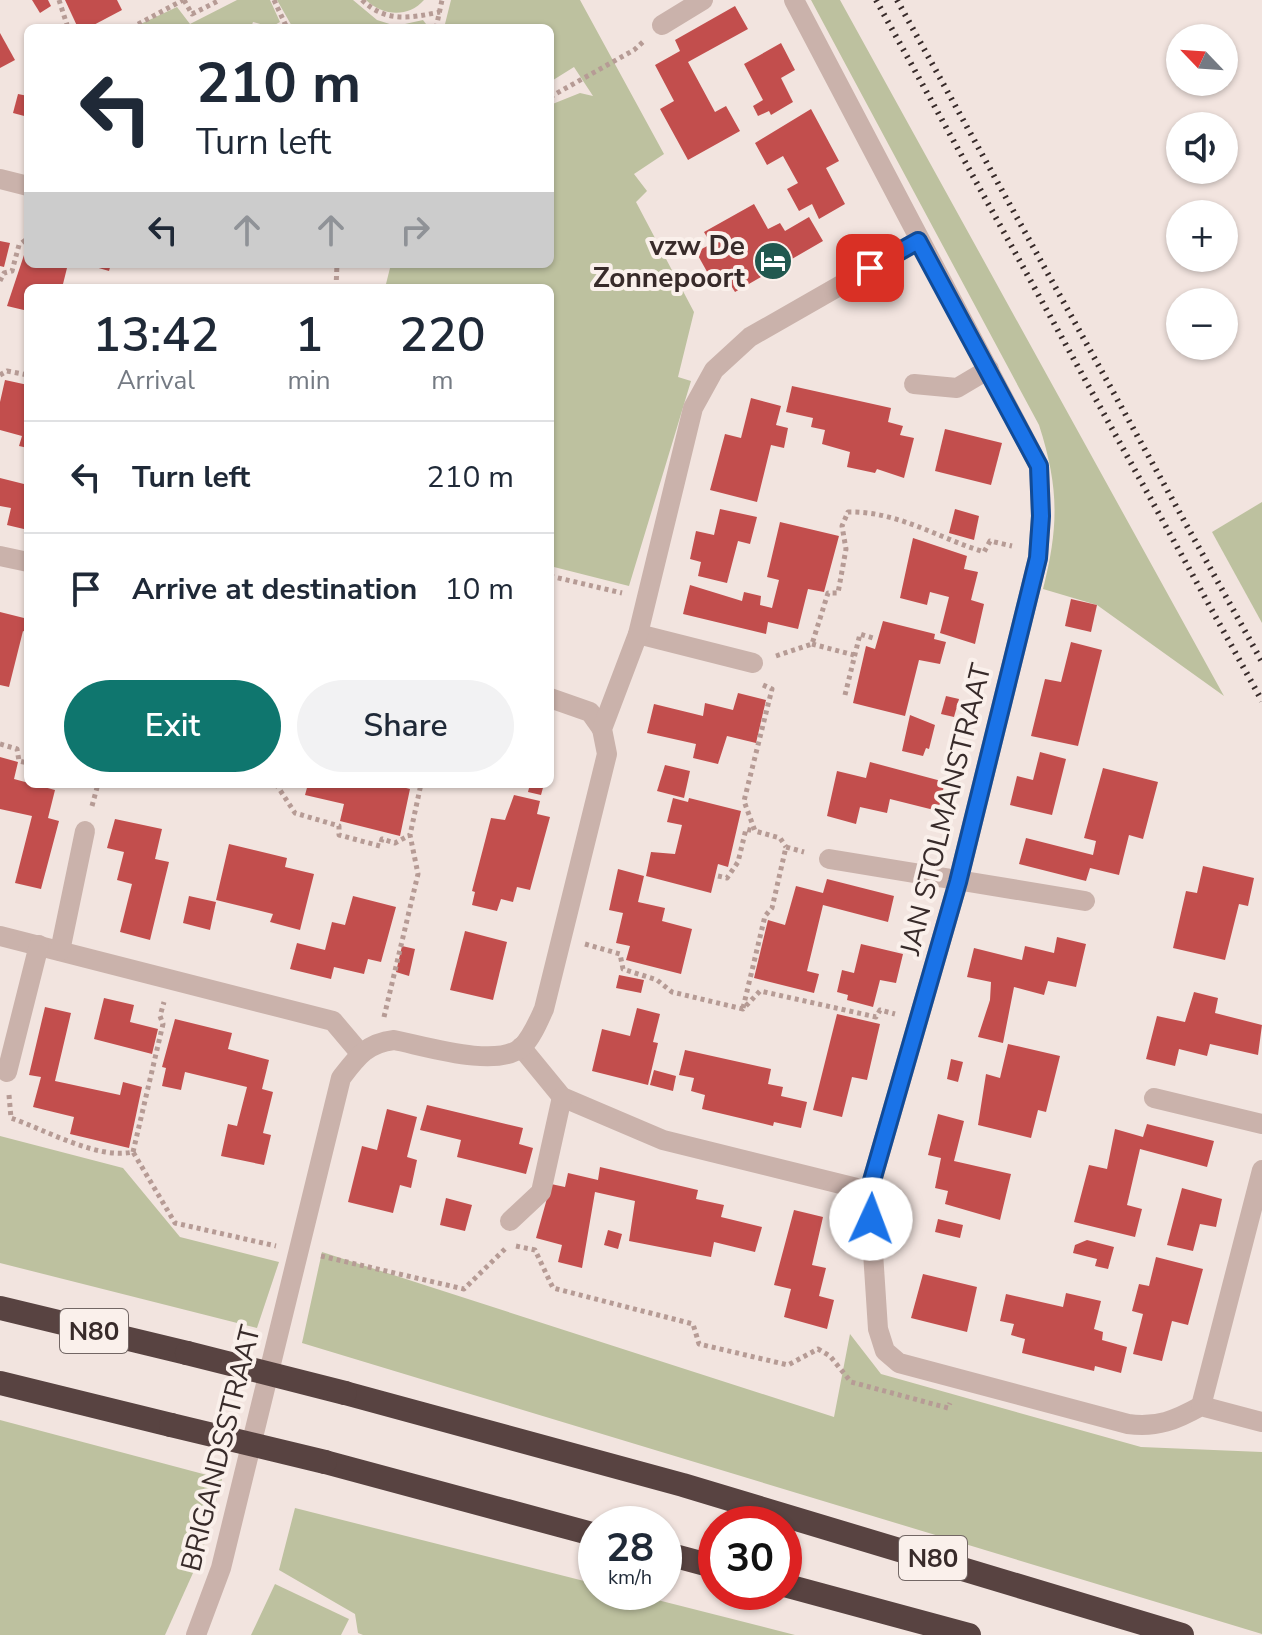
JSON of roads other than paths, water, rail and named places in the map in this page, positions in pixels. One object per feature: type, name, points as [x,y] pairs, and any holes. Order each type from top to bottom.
[{"type":"highway","name":"N80","points":[[0,1308],[345,1393],[683,1485],[1182,1635]]},
{"type":"highway","points":[[0,1383],[325,1462],[578,1530]]},
{"type":"highway","name":"N80","points":[[802,1590],[969,1635]]},
{"type":"street","points":[[662,25],[703,0]]},
{"type":"street","name":"JAN STOLMANSTRAAT","points":[[794,0],[1039,466],[1038,551],[958,882],[869,1191],[878,1329],[885,1351],[899,1363],[1064,1409],[1148,1426],[1175,1420],[1201,1406]]},
{"type":"street","points":[[0,179],[24,185]]},
{"type":"street","points":[[602,729],[638,634],[693,408],[714,370],[750,337],[918,241]]},
{"type":"street","points":[[914,384],[957,388],[989,369]]},
{"type":"street","points":[[0,556],[24,561]]},
{"type":"street","points":[[638,634],[753,663]]},
{"type":"street","points":[[0,936],[333,1021],[360,1053],[379,1042],[394,1040],[493,1058],[521,1047],[544,1009],[607,754],[602,729],[590,712],[554,699]]},
{"type":"street","points":[[60,951],[85,831]]},
{"type":"street","points":[[829,859],[1085,901]]},
{"type":"street","points":[[7,1072],[39,945]]},
{"type":"street","points":[[521,1047],[562,1097],[663,1140],[869,1191]]},
{"type":"street","name":"BRIGANDSSTRAAT","points":[[196,1635],[221,1568],[341,1078],[360,1053]]},
{"type":"street","points":[[510,1221],[541,1192],[562,1097]]},
{"type":"street","points":[[1154,1098],[1262,1124]]},
{"type":"street","points":[[1262,1170],[1201,1406],[1262,1422]]},
{"type":"railway","points":[[876,0],[1262,701]]},
{"type":"railway","points":[[897,0],[1262,662]]},
{"type":"place","name":"vzw De Zonnepoort","points":[[773,261]]}]
